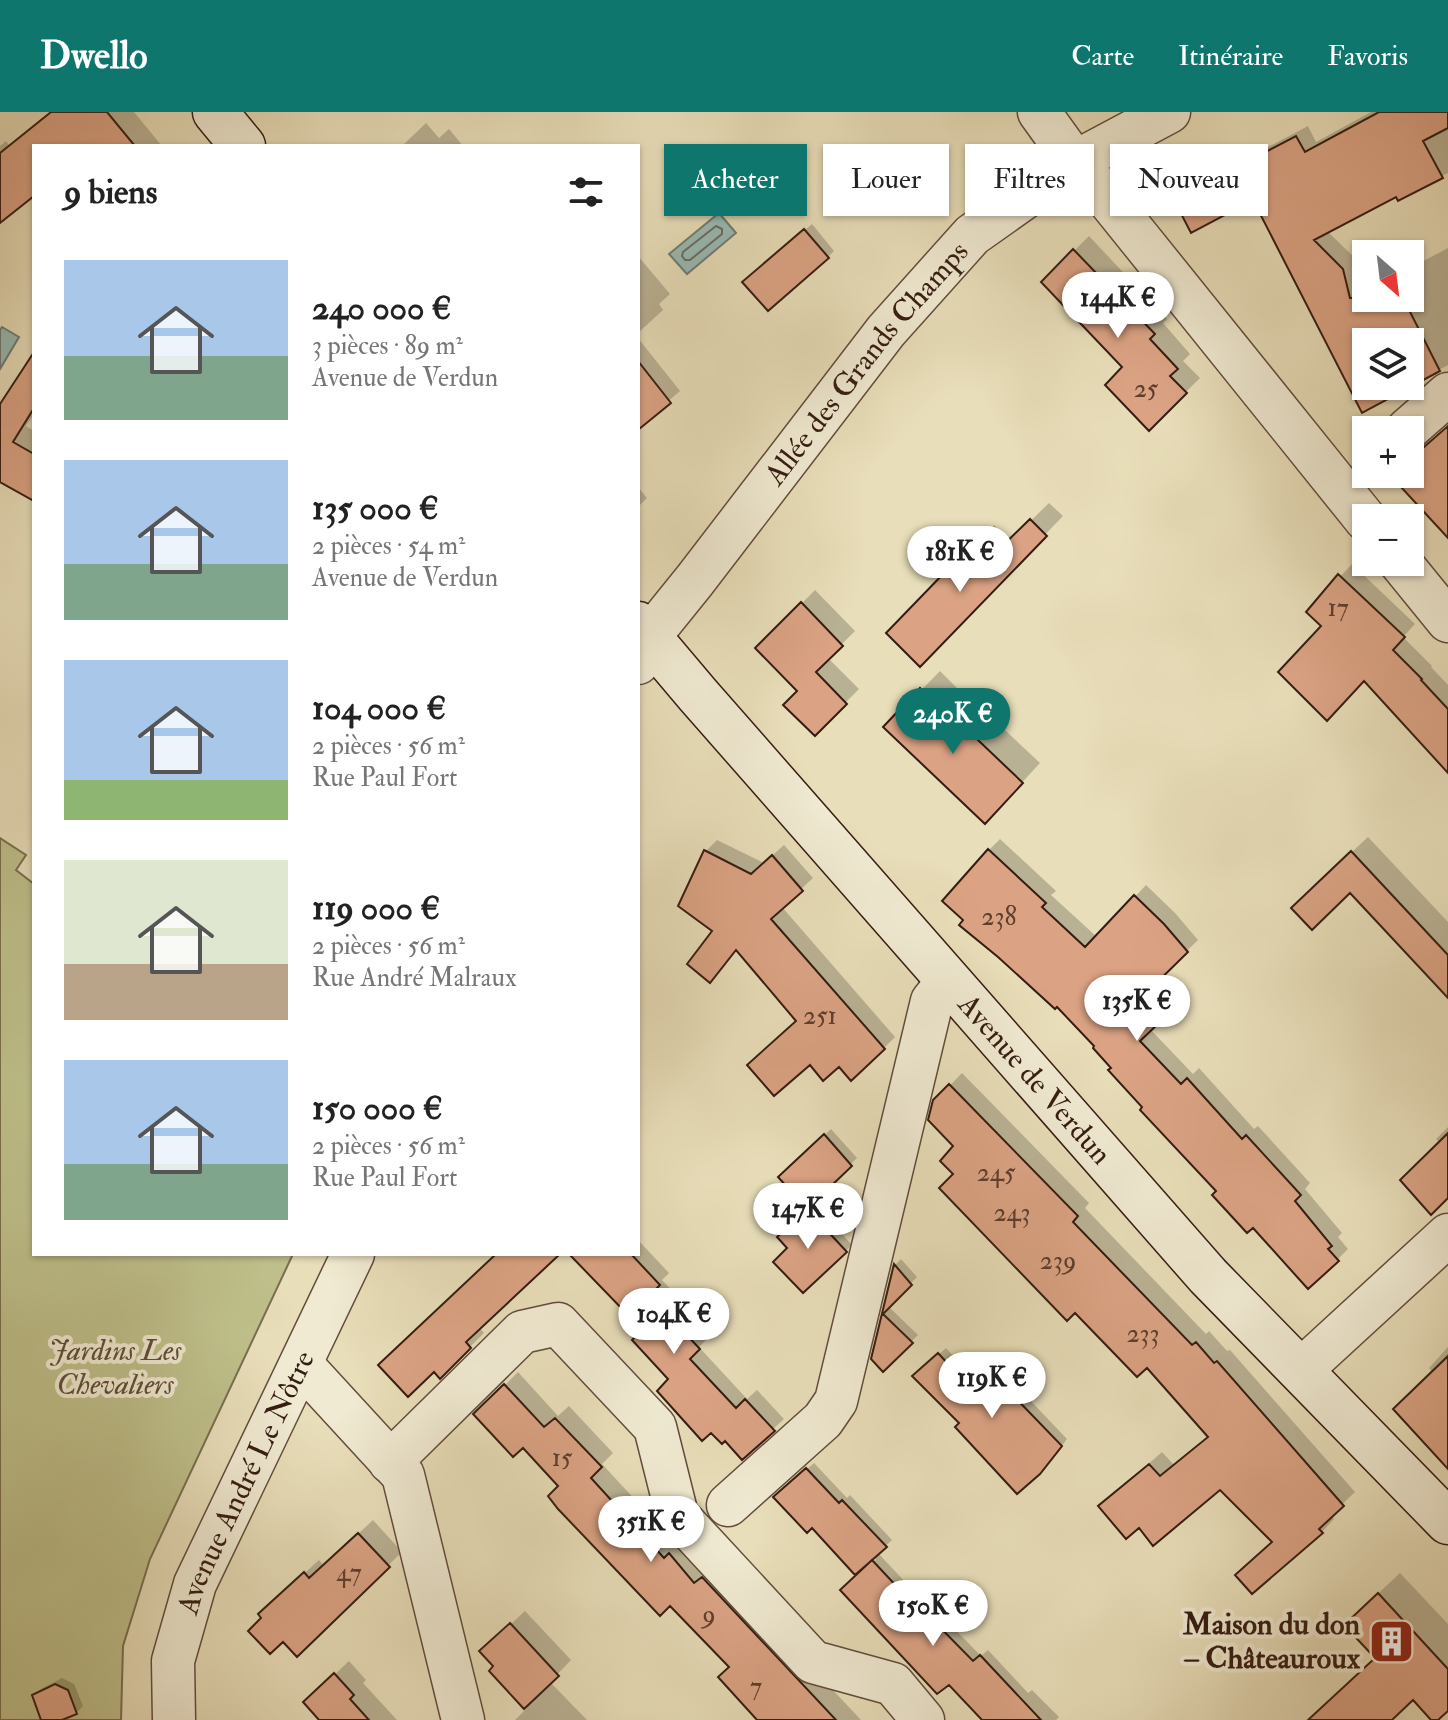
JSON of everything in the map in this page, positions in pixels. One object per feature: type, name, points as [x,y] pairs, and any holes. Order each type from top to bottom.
[{"type":"main road","points":[[215,112],[241,144]]},
{"type":"main road","name":"Avenue de Verdun","points":[[642,641],[1208,1276],[1448,1522]]},
{"type":"street","points":[[1039,112],[1062,144]]},
{"type":"street","name":"Allée des Grands Champs","points":[[1094,152],[1169,112]]},
{"type":"street","points":[[1094,183],[1358,492]]},
{"type":"street","name":"Allée des Grands Champs","points":[[642,641],[695,580],[886,331],[972,235],[999,216]]},
{"type":"street","points":[[1423,416],[1448,394]]},
{"type":"street","points":[[1411,576],[1448,621]]},
{"type":"street","points":[[728,1505],[823,1420],[836,1401],[932,1001],[948,981]]},
{"type":"street","points":[[1301,1370],[1448,1235]]},
{"type":"street","name":"Avenue André Le Nôtre","points":[[174,1720],[173,1661],[195,1584],[352,1256]]},
{"type":"street","points":[[390,1462],[522,1332],[558,1324],[655,1427],[677,1515],[802,1651],[813,1662],[893,1684],[923,1720]]},
{"type":"street","points":[[301,1364],[403,1475],[463,1720]]},
{"type":"green space","name":"Jardins Les Chevaliers","points":[[0,838],[26,855],[16,870],[32,882],[32,1256],[292,1256],[150,1559],[123,1646],[121,1720],[0,1720]]},
{"type":"water","points":[[715,216],[722,216],[736,233],[687,274],[669,254]]},
{"type":"water","points":[[2,327],[19,337],[0,369],[0,330]]},
{"type":"building","points":[[51,112],[107,112],[133,144],[32,144],[32,198],[0,223],[0,153]]},
{"type":"building","points":[[1379,112],[1448,112],[1448,128],[1423,141],[1443,178],[1398,201],[1396,197],[1314,240],[1343,269],[1352,298],[1352,312],[1410,312],[1418,328],[1352,328],[1352,393],[1261,216],[1268,216],[1268,151],[1296,136],[1305,152]]},
{"type":"building","points":[[1182,216],[1223,216],[1191,233]]},
{"type":"building","points":[[804,229],[829,258],[768,311],[742,282]]},
{"type":"building","points":[[1073,249],[1155,334],[1150,339],[1178,369],[1170,376],[1187,393],[1149,431],[1105,385],[1122,367],[1041,282]]},
{"type":"building","points":[[1424,339],[1440,371],[1424,380]]},
{"type":"building","points":[[32,355],[32,411],[13,442],[32,453],[32,500],[0,482],[0,404]]},
{"type":"building","points":[[640,364],[671,403],[640,428]]},
{"type":"building","points":[[1355,400],[1386,400],[1362,413]]},
{"type":"building","points":[[1448,426],[1448,538],[1424,512],[1424,504],[1417,504],[1402,488],[1424,488],[1424,447]]},
{"type":"building","points":[[1030,519],[1047,536],[920,667],[886,633],[975,541],[991,557]]},
{"type":"building","points":[[1338,574],[1405,637],[1393,650],[1448,709],[1448,773],[1364,681],[1327,721],[1278,672],[1321,626],[1306,612]]},
{"type":"building","points":[[801,602],[843,646],[816,672],[847,704],[815,736],[783,705],[797,691],[755,648]]},
{"type":"building","points":[[920,688],[1023,783],[985,824],[883,727]]},
{"type":"building","points":[[988,849],[1046,903],[1042,907],[1085,947],[1134,895],[1188,952],[1137,1002],[1159,1023],[1140,1041],[1181,1084],[1187,1078],[1242,1139],[1246,1135],[1301,1195],[1295,1201],[1332,1246],[1328,1249],[1339,1261],[1308,1289],[1253,1228],[1247,1233],[1212,1195],[1216,1191],[1140,1110],[1142,1107],[1108,1070],[1111,1068],[1094,1046],[1057,1007],[1055,1009],[959,925],[963,920],[942,901]]},
{"type":"building","points":[[704,850],[751,874],[772,855],[803,891],[771,919],[885,1049],[851,1081],[839,1067],[823,1081],[810,1065],[774,1096],[747,1065],[796,1021],[736,950],[710,983],[687,964],[712,931],[678,906]]},
{"type":"building","points":[[1351,851],[1448,955],[1448,998],[1350,893],[1312,930],[1291,908]]},
{"type":"building","points":[[949,1084],[1078,1216],[1073,1222],[1192,1345],[1196,1342],[1214,1363],[1217,1361],[1344,1506],[1319,1529],[1323,1533],[1252,1594],[1235,1575],[1272,1542],[1220,1490],[1153,1546],[1139,1528],[1126,1539],[1098,1506],[1149,1464],[1160,1476],[1208,1437],[1147,1368],[1137,1377],[1075,1313],[1067,1321],[939,1188],[953,1174],[940,1161],[953,1146],[928,1120],[933,1100]]},
{"type":"building","points":[[1448,1133],[1448,1198],[1431,1215],[1400,1180]]},
{"type":"building","points":[[824,1134],[852,1166],[807,1209],[778,1177]]},
{"type":"building","points":[[807,1209],[847,1252],[803,1293],[773,1262],[787,1248],[777,1237]]},
{"type":"building","points":[[494,1256],[558,1256],[466,1342],[471,1348],[440,1379],[434,1372],[408,1397],[378,1365]]},
{"type":"building","points":[[571,1256],[633,1256],[660,1285],[653,1292],[668,1308],[664,1311],[700,1349],[690,1359],[736,1408],[745,1399],[775,1431],[742,1460],[725,1441],[722,1444],[711,1433],[702,1441],[657,1391],[668,1379],[632,1340],[636,1336],[622,1321],[628,1315]]},
{"type":"building","points":[[894,1264],[912,1285],[883,1314],[913,1343],[883,1372],[871,1359]]},
{"type":"building","points":[[938,1353],[962,1379],[983,1358],[1004,1380],[1001,1383],[1062,1446],[1040,1474],[1017,1494],[955,1427],[959,1423],[912,1376]]},
{"type":"building","points":[[1448,1356],[1448,1469],[1393,1409]]},
{"type":"building","points":[[504,1384],[544,1427],[555,1418],[602,1467],[591,1478],[664,1558],[669,1553],[694,1583],[702,1577],[836,1720],[757,1720],[718,1677],[729,1667],[670,1606],[660,1616],[558,1509],[548,1496],[558,1486],[523,1448],[513,1457],[473,1414]]},
{"type":"building","points":[[806,1468],[887,1547],[855,1575],[812,1528],[807,1533],[773,1497]]},
{"type":"building","points":[[358,1533],[390,1567],[297,1657],[283,1642],[270,1654],[248,1631],[261,1618],[258,1614],[304,1572],[309,1578]]},
{"type":"building","points":[[872,1560],[973,1661],[980,1655],[1041,1720],[982,1720],[949,1685],[937,1694],[840,1590]]},
{"type":"building","name":"Maison du don – Châteauroux","points":[[1378,1593],[1448,1669],[1448,1711],[1438,1720],[1431,1720],[1413,1700],[1392,1720],[1308,1720],[1375,1658],[1344,1625]]},
{"type":"building","points":[[510,1623],[559,1676],[524,1709],[489,1671],[493,1666],[479,1651]]},
{"type":"building","points":[[334,1673],[354,1695],[350,1699],[369,1720],[319,1720],[303,1702]]},
{"type":"building","points":[[55,1684],[68,1690],[77,1714],[62,1720],[41,1720],[32,1695]]},
{"type":"place","name":"Maison du don – Châteauroux","points":[[1391,1641]]}]
